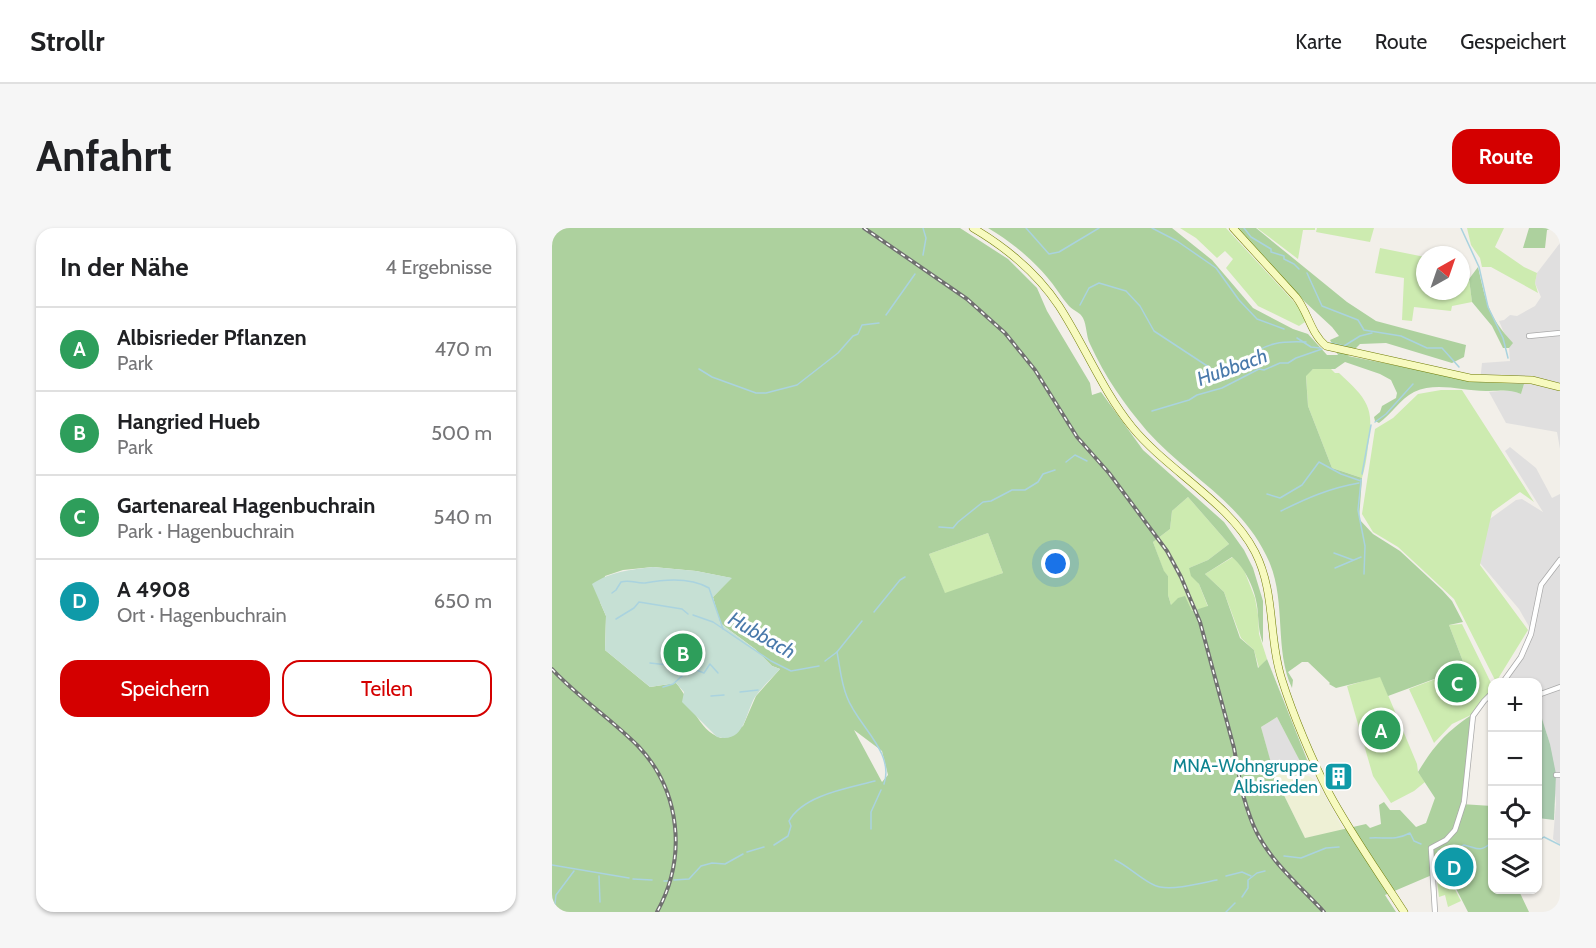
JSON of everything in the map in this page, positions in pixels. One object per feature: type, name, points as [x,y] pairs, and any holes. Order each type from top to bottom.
[{"type":"main road","points":[[973,228],[1001,245],[1037,277],[1059,305],[1102,384],[1132,427],[1165,460],[1229,516],[1251,545],[1267,581],[1276,659],[1293,711],[1329,792],[1404,912]]},
{"type":"main road","points":[[1233,228],[1300,302],[1319,339],[1326,346],[1470,378],[1532,380],[1560,387]]},
{"type":"street","points":[[1529,336],[1560,333]]},
{"type":"street","points":[[1506,678],[1521,657],[1531,634],[1541,585],[1560,560]]},
{"type":"street","points":[[1542,694],[1560,687]]},
{"type":"street","points":[[1435,912],[1431,848],[1446,840],[1455,830],[1464,802],[1473,716],[1488,697]]},
{"type":"shaded area","points":[[1560,243],[1560,449],[1557,432],[1506,423],[1489,392],[1511,390],[1521,394],[1524,384],[1480,382],[1482,363],[1510,361],[1509,348],[1512,343],[1504,333],[1499,321],[1510,315],[1517,316],[1535,306],[1541,297],[1535,283],[1537,273]]},
{"type":"shaded area","points":[[1510,447],[1536,468],[1552,498],[1560,494],[1560,845],[1553,839],[1556,803],[1550,744],[1542,719],[1542,678],[1508,678],[1524,655],[1531,630],[1519,609],[1480,563],[1487,521],[1516,500],[1522,499],[1543,512],[1505,451]]},
{"type":"shaded area","points":[[1277,717],[1302,764],[1308,762],[1310,767],[1308,771],[1281,767],[1270,760],[1261,727]]},
{"type":"green space","points":[[552,228],[960,228],[1008,259],[1037,288],[1047,311],[1090,383],[1092,395],[1101,392],[1143,450],[1224,522],[1244,550],[1253,568],[1263,601],[1263,643],[1254,592],[1237,562],[1232,557],[1205,574],[1224,592],[1240,638],[1254,650],[1258,668],[1267,659],[1308,762],[1302,765],[1277,717],[1261,727],[1275,777],[1305,838],[1366,824],[1370,828],[1381,824],[1379,805],[1384,802],[1390,810],[1400,810],[1416,827],[1426,823],[1435,798],[1418,772],[1447,734],[1472,716],[1461,804],[1488,806],[1488,894],[1520,894],[1529,912],[1468,912],[1446,869],[1385,895],[1396,912],[552,912]],"holes":[[[1188,497],[1229,544],[1208,560],[1189,568],[1208,606],[1192,611],[1185,596],[1178,598],[1171,605],[1168,595],[1168,576],[1153,542],[1170,529],[1172,511]],[[988,533],[1003,573],[945,593],[929,554]],[[653,567],[696,571],[731,578],[713,597],[720,623],[755,649],[772,666],[780,669],[756,696],[743,726],[721,738],[700,722],[676,683],[650,687],[605,650],[606,616],[600,602],[605,576],[623,570]],[[854,730],[882,751],[888,775],[882,782]]]},
{"type":"green space","points":[[988,228],[1172,228],[1212,260],[1253,308],[1293,329],[1308,334],[1327,355],[1338,355],[1330,340],[1339,336],[1332,327],[1304,301],[1237,228],[1256,228],[1347,302],[1376,321],[1466,345],[1464,357],[1452,363],[1386,343],[1360,344],[1348,356],[1480,382],[1524,384],[1521,394],[1509,391],[1442,387],[1423,389],[1409,395],[1379,423],[1374,417],[1380,412],[1382,406],[1396,398],[1397,393],[1391,380],[1345,362],[1335,369],[1313,369],[1306,376],[1308,406],[1332,468],[1362,478],[1359,519],[1373,534],[1400,551],[1452,601],[1463,622],[1449,625],[1467,672],[1448,681],[1445,675],[1388,696],[1380,677],[1336,688],[1329,684],[1308,662],[1302,662],[1288,672],[1293,680],[1292,688],[1283,656],[1277,588],[1273,571],[1255,536],[1227,503],[1162,447],[1130,411],[1096,356],[1082,316],[1069,306],[1034,263]]},
{"type":"green space","points":[[1180,228],[1226,228],[1302,311],[1305,322],[1299,326],[1258,306],[1226,268],[1233,259],[1225,251],[1217,258],[1196,238]]},
{"type":"green space","points":[[1257,228],[1315,228],[1315,230],[1303,230],[1298,259]]},
{"type":"green space","points":[[1317,228],[1374,228],[1370,242],[1316,232]]},
{"type":"green space","points":[[1467,228],[1504,228],[1495,247],[1537,273],[1535,283],[1538,293],[1491,267],[1482,267],[1480,258],[1471,245]]},
{"type":"green space","points":[[1529,228],[1553,228],[1547,230],[1545,248],[1523,248]]},
{"type":"green space","points":[[1380,248],[1416,255],[1416,300],[1470,300],[1470,287],[1472,302],[1452,306],[1451,311],[1414,307],[1412,321],[1402,320],[1404,278],[1375,273]]},
{"type":"green space","points":[[1478,267],[1489,308],[1498,325],[1513,343],[1509,348],[1503,348],[1492,326],[1472,302],[1470,278]]},
{"type":"green space","points":[[1313,369],[1331,369],[1339,373],[1367,405],[1370,433],[1362,478],[1332,468],[1308,406],[1306,375]]},
{"type":"green space","points":[[1441,390],[1462,390],[1534,502],[1520,492],[1492,512],[1480,565],[1528,630],[1498,678],[1494,678],[1454,599],[1398,547],[1373,532],[1362,514],[1375,429],[1393,418],[1418,394]]},
{"type":"green space","points":[[1188,497],[1229,544],[1208,560],[1189,568],[1199,584],[1208,607],[1192,611],[1171,605],[1168,595],[1168,576],[1164,572],[1153,542],[1170,529],[1172,511]]},
{"type":"green space","points":[[988,533],[1003,573],[945,594],[929,554]]},
{"type":"green space","points":[[1233,557],[1242,565],[1255,598],[1259,634],[1267,659],[1259,668],[1254,650],[1241,638],[1224,592],[1205,574]]},
{"type":"green space","points":[[653,567],[696,571],[732,578],[713,597],[720,623],[755,649],[772,666],[780,669],[755,697],[743,726],[733,736],[717,737],[682,702],[684,692],[676,683],[650,687],[605,650],[606,616],[592,584],[614,574]]},
{"type":"green space","points":[[1462,624],[1489,678],[1488,694],[1471,715],[1452,724],[1434,743],[1409,689],[1446,675],[1448,681],[1467,672],[1449,625]]},
{"type":"green space","points":[[1380,676],[1417,764],[1418,772],[1425,782],[1414,791],[1391,803],[1373,776],[1347,686]]},
{"type":"green space","points":[[1542,719],[1556,774],[1554,820],[1542,818]]},
{"type":"green space","points":[[1271,766],[1281,771],[1309,776],[1317,782],[1344,830],[1305,838]]},
{"type":"green space","points":[[1445,870],[1461,901],[1448,907],[1445,895],[1439,897],[1436,873]]},
{"type":"waterway","points":[[923,228],[926,238],[923,255]]},
{"type":"waterway","points":[[1026,228],[1049,254],[1059,252],[1099,228]]},
{"type":"waterway","points":[[1152,228],[1177,241],[1216,268],[1239,300],[1257,319],[1284,329]]},
{"type":"waterway","points":[[1244,228],[1251,237],[1271,249],[1271,252],[1284,256],[1284,259],[1299,269]]},
{"type":"waterway","points":[[1461,228],[1479,267],[1488,307],[1503,338],[1508,358]]},
{"type":"waterway","name":"Hubbach","points":[[1307,273],[1322,306],[1358,320],[1364,330],[1401,336],[1427,348],[1442,348],[1459,367]]},
{"type":"waterway","points":[[886,315],[915,274]]},
{"type":"waterway","points":[[1080,305],[1089,288],[1099,283],[1126,291],[1140,306],[1154,331],[1227,379],[1261,349],[1282,342],[1306,342]]},
{"type":"waterway","points":[[699,369],[712,377],[756,393],[766,393],[797,385],[838,353],[853,336],[858,334],[862,325],[879,323]]},
{"type":"waterway","name":"Hubbach","points":[[1331,343],[1344,346],[1360,336],[1372,333]]},
{"type":"waterway","points":[[1297,338],[1311,347],[1320,348]]},
{"type":"waterway","name":"Hubbach","points":[[1152,411],[1222,388],[1259,369],[1264,370],[1280,363],[1288,363],[1322,349]]},
{"type":"waterway","points":[[1375,422],[1386,414],[1413,384]]},
{"type":"waterway","points":[[1362,474],[1371,425]]},
{"type":"waterway","name":"Hubbach","points":[[1066,462],[1075,455],[1087,461]]},
{"type":"waterway","points":[[1267,494],[1280,498],[1302,485],[1319,462],[1341,474],[1361,481],[1361,479]]},
{"type":"waterway","name":"Hubbach","points":[[939,527],[953,528],[983,502],[991,501],[1012,490],[1025,490],[1038,482],[1043,474],[1055,470]]},
{"type":"waterway","points":[[1361,481],[1358,510],[1365,546],[1364,574]]},
{"type":"waterway","points":[[1281,511],[1319,494],[1359,483]]},
{"type":"waterway","points":[[1334,553],[1353,560]]},
{"type":"waterway","points":[[1335,568],[1361,557]]},
{"type":"waterway","name":"Hubbach","points":[[874,612],[905,577]]},
{"type":"waterway","points":[[612,593],[624,581],[642,583],[678,580],[702,584],[709,588],[723,629]]},
{"type":"waterway","points":[[616,619],[634,608],[639,602],[682,609],[688,614]]},
{"type":"waterway","name":"Hubbach","points":[[693,615],[713,622],[771,661],[791,671],[819,666]]},
{"type":"waterway","name":"Hubbach","points":[[825,661],[837,652],[862,621]]},
{"type":"waterway","name":"Hubbach","points":[[837,652],[847,697],[880,750],[884,761],[886,772],[884,784]]},
{"type":"waterway","points":[[650,663],[686,667]]},
{"type":"waterway","points":[[663,687],[673,684],[691,668],[704,673],[710,664],[718,673]]},
{"type":"waterway","points":[[740,692],[758,690]]},
{"type":"waterway","points":[[711,696],[724,695]]},
{"type":"waterway","name":"Hubbach","points":[[774,845],[788,836],[791,826],[789,821],[805,805],[828,794],[875,781]]},
{"type":"waterway","name":"Hubbach","points":[[871,829],[871,812],[881,790]]},
{"type":"waterway","points":[[1370,838],[1395,838],[1410,833],[1414,841],[1421,844]]},
{"type":"waterway","points":[[1540,840],[1544,837],[1560,845]]},
{"type":"waterway","points":[[1438,851],[1452,851],[1464,845],[1482,849],[1488,845]]},
{"type":"waterway","name":"Hubbach","points":[[747,852],[764,847]]},
{"type":"waterway","points":[[1284,856],[1301,858],[1326,848],[1339,847]]},
{"type":"waterway","name":"Hubbach","points":[[674,880],[689,879],[701,866],[712,863],[725,864],[743,854]]},
{"type":"waterway","points":[[1115,860],[1149,883],[1160,887],[1181,887],[1217,880]]},
{"type":"waterway","name":"Hubbach","points":[[552,865],[629,878]]},
{"type":"waterway","points":[[554,912],[556,895],[574,871]]},
{"type":"waterway","points":[[1242,897],[1248,888],[1248,880],[1257,873],[1265,871]]},
{"type":"waterway","points":[[1226,876],[1242,872],[1251,876]]},
{"type":"waterway","points":[[599,876],[600,902]]},
{"type":"waterway","name":"Hubbach","points":[[633,879],[652,880]]},
{"type":"waterway","points":[[1226,912],[1235,903]]},
{"type":"railway","points":[[864,228],[967,299],[1005,333],[1035,370],[1077,437],[1109,473],[1167,551],[1200,622],[1234,748],[1242,792]]},
{"type":"railway","points":[[552,669],[638,746],[663,783],[671,804],[676,848],[667,891],[657,912]]},
{"type":"railway","points":[[1240,785],[1252,821],[1264,844],[1279,865],[1324,912]]},
{"type":"place","name":"Hangried Hueb","points":[[683,653]]},
{"type":"place","name":"Gartenareal Hagenbuchrain","points":[[1457,683]]},
{"type":"place","name":"Albisrieder Pflanzen","points":[[1381,730]]},
{"type":"place","name":"MNA-Wohngruppe Albisrieden","points":[[1339,776]]},
{"type":"place","name":"A 4908","points":[[1454,867]]}]
